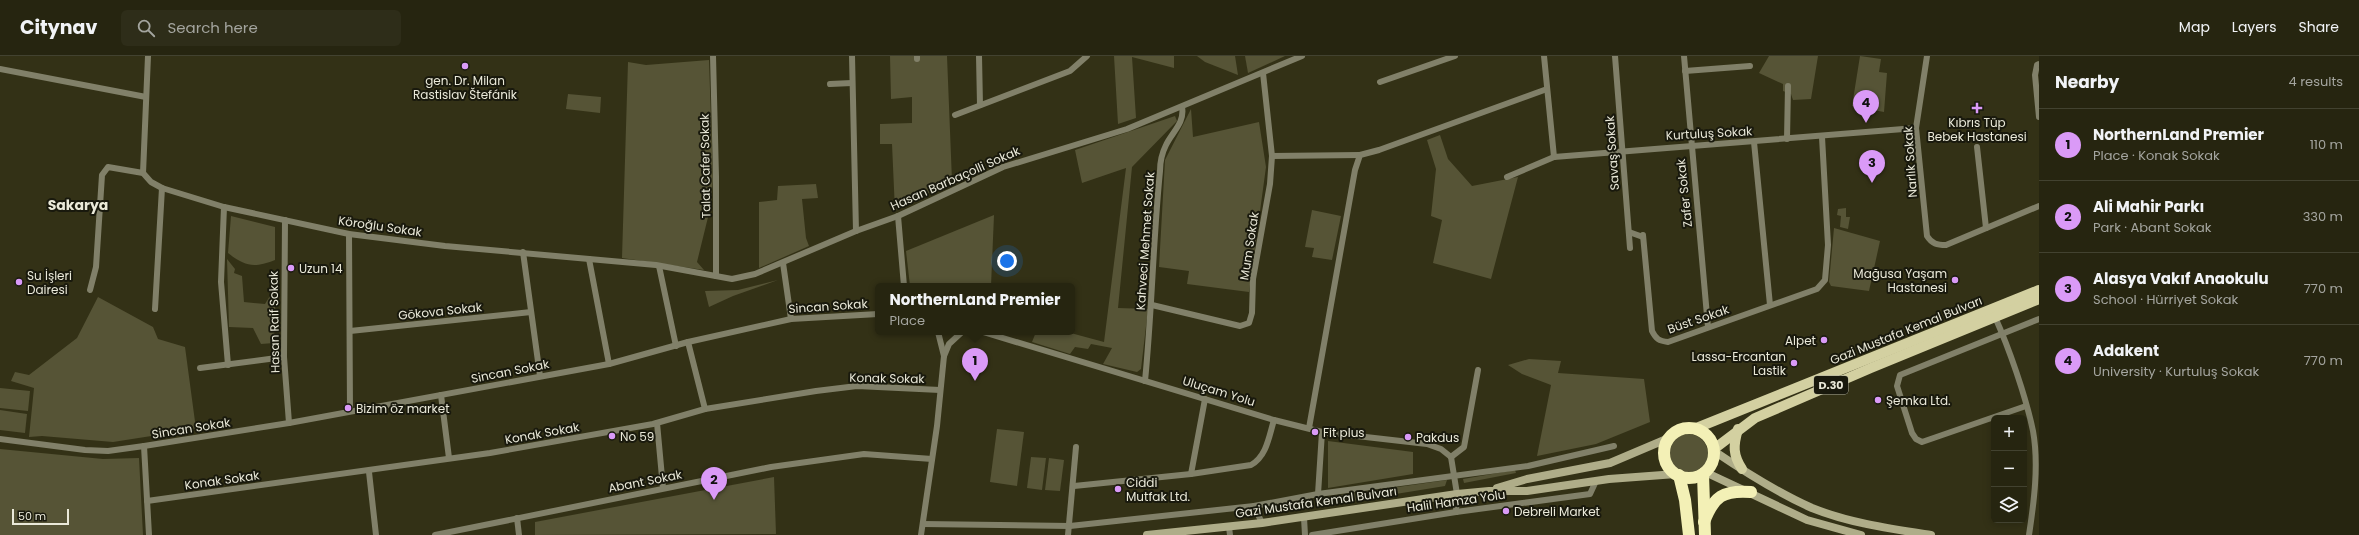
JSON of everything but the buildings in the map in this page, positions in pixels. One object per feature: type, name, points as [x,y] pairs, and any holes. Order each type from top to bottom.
[{"type":"highway","name":"D.30","points":[[1669,438],[1680,430],[1694,428]]},
{"type":"highway","points":[[1694,428],[1709,438],[1714,450]]},
{"type":"highway","points":[[1669,438],[1665,454],[1666,462],[1678,475],[1685,500],[1689,535]]},
{"type":"highway","name":"D.30","points":[[1705,535],[1704,473],[1713,459],[1714,450]]},
{"type":"highway","points":[[1678,475],[1695,477],[1704,473]]},
{"type":"highway","points":[[1704,522],[1710,508],[1718,498],[1730,492],[1751,492]]},
{"type":"main road","name":"Gazi Mustafa Kemal Bulvarı","points":[[1694,428],[2039,290]]},
{"type":"main road","name":"Gazi Mustafa Kemal Bulvarı","points":[[1714,450],[1738,429],[1755,418],[2039,299]]},
{"type":"main road","points":[[1738,429],[1734,450],[1735,458],[1742,469]]},
{"type":"main road","name":"Gazi Mustafa Kemal Bulvarı","points":[[1489,491],[1522,481],[1610,463],[1669,438]]},
{"type":"main road","points":[[1714,450],[1742,469],[1812,508],[1856,521],[1931,535]]},
{"type":"main road","points":[[1704,473],[1751,492],[1820,524],[1861,535]]},
{"type":"main road","name":"Gazi Mustafa Kemal Bulvarı","points":[[1147,535],[1230,531],[1262,523],[1304,518],[1457,494],[1489,491],[1527,491],[1596,481],[1678,475]]},
{"type":"street","points":[[90,290],[96,267],[102,175],[108,167],[143,173],[148,56]]},
{"type":"street","name":"Talat Cafer Sokak","points":[[713,56],[716,176],[716,276]]},
{"type":"street","points":[[852,56],[856,231]]},
{"type":"street","points":[[979,56],[980,105]]},
{"type":"street","points":[[955,115],[1070,71],[1087,56]]},
{"type":"street","name":"Hasan Barbaçolli Sokak","points":[[659,266],[732,279],[755,274],[856,231],[898,216],[1003,167],[1127,129],[1302,56]]},
{"type":"street","points":[[1380,82],[1455,56]]},
{"type":"street","points":[[1544,56],[1554,157]]},
{"type":"street","name":"Savaş Sokak","points":[[1615,56],[1624,150],[1630,248]]},
{"type":"street","name":"Zafer Sokak","points":[[1684,56],[1708,327]]},
{"type":"street","name":"Narlık Sokak","points":[[1927,56],[1916,128],[1927,236],[1931,242],[1938,245],[1946,245],[1986,228]]},
{"type":"street","points":[[2039,64],[2036,65],[2035,75],[2039,117]]},
{"type":"street","points":[[1685,72],[1750,66]]},
{"type":"street","points":[[0,69],[146,97]]},
{"type":"street","name":"Mum Sokak","points":[[1152,305],[1240,326],[1249,323],[1252,313],[1253,279],[1270,184],[1272,156],[1263,73]]},
{"type":"street","points":[[830,84],[852,83]]},
{"type":"street","points":[[1787,139],[1788,86]]},
{"type":"street","points":[[1272,156],[1360,155],[1379,150],[1547,89]]},
{"type":"street","name":"Kahveci Mehmet Sokak","points":[[1145,381],[1152,305],[1162,158],[1166,145],[1180,123],[1183,115],[1182,107]]},
{"type":"street","name":"Kurtuluş Sokak","points":[[1507,177],[1554,157],[1691,145],[1822,137],[1916,128]]},
{"type":"street","name":"Büst Sokak","points":[[1629,232],[1643,236],[1652,331],[1656,338],[1661,342],[1668,342],[1822,285],[1827,267],[1828,245],[1822,137]]},
{"type":"street","points":[[1754,142],[1770,305]]},
{"type":"street","points":[[1977,147],[1986,228],[2039,206]]},
{"type":"street","points":[[1309,428],[1355,170],[1360,155]]},
{"type":"street","name":"Köroğlu Sokak","points":[[143,173],[151,182],[162,188],[224,207],[349,234],[446,246],[523,252],[659,266]]},
{"type":"street","points":[[155,309],[162,188]]},
{"type":"street","points":[[224,207],[221,282],[228,365]]},
{"type":"street","points":[[898,216],[904,283]]},
{"type":"street","name":"Hasan Raif Sokak","points":[[285,220],[284,357],[289,423]]},
{"type":"street","points":[[349,234],[350,411]]},
{"type":"street","points":[[523,252],[540,376]]},
{"type":"street","points":[[589,259],[609,364]]},
{"type":"street","points":[[783,263],[791,319]]},
{"type":"street","points":[[659,266],[676,346]]},
{"type":"street","name":"Gökova Sokak","points":[[350,331],[531,312]]},
{"type":"street","name":"Sincan Sokak","points":[[0,439],[84,450],[108,451],[144,446],[289,423],[609,364],[688,342],[791,319],[875,314]]},
{"type":"street","points":[[1995,317],[2036,432],[2034,498],[2029,535]]},
{"type":"street","points":[[2026,406],[1922,442],[1916,439],[1897,386],[1900,375],[2039,319]]},
{"type":"street","points":[[939,335],[944,356]]},
{"type":"street","points":[[921,535],[932,459],[944,356],[949,344],[959,335]]},
{"type":"street","name":"Uluçam Yolu","points":[[993,335],[1274,420],[1322,432],[1427,444],[1441,449],[1451,457]]},
{"type":"street","points":[[688,342],[705,409]]},
{"type":"street","points":[[200,368],[284,357]]},
{"type":"street","points":[[1456,512],[1457,494],[1451,457],[1464,447],[1478,370]]},
{"type":"street","name":"Konak Sokak","points":[[147,501],[369,472],[449,458],[490,454],[656,423],[705,409],[816,391],[857,386],[940,390]]},
{"type":"street","points":[[441,395],[449,458]]},
{"type":"street","points":[[1191,474],[1205,399]]},
{"type":"street","points":[[1074,486],[1191,474],[1251,465],[1259,460],[1263,454],[1274,420]]},
{"type":"street","points":[[656,423],[663,488]]},
{"type":"street","points":[[1318,494],[1322,432]]},
{"type":"street","points":[[144,446],[149,535]]},
{"type":"street","points":[[923,524],[1070,526],[1254,506],[1318,494],[1520,467],[1614,446]]},
{"type":"street","points":[[1068,535],[1074,486],[1076,447]]},
{"type":"street","name":"Abant Sokak","points":[[435,535],[771,467],[864,454],[932,459]]},
{"type":"street","points":[[1520,467],[1522,481]]},
{"type":"street","points":[[369,472],[376,535]]},
{"type":"street","name":"Halil Hamza Yolu","points":[[1312,535],[1456,512],[1590,494],[1596,481]]},
{"type":"street","points":[[1254,506],[1262,523]]},
{"type":"street","points":[[517,518],[519,535]]},
{"type":"street","points":[[1304,518],[1305,535]]},
{"type":"shaded area","points":[[890,56],[947,56],[952,181],[895,211],[892,144],[880,144],[880,124],[912,123],[912,97],[891,99]]},
{"type":"shaded area","points":[[1114,56],[1174,56],[1174,68],[1132,57],[1136,118],[1118,124]]},
{"type":"shaded area","points":[[1197,56],[1235,56],[1238,75],[1205,62]]},
{"type":"shaded area","points":[[1245,56],[1285,56],[1248,73]]},
{"type":"shaded area","points":[[1769,56],[1818,56],[1811,99],[1793,100],[1791,94],[1783,91],[1783,84],[1759,73]]},
{"type":"shaded area","points":[[1860,56],[1881,59],[1879,72],[1887,73],[1884,112],[1852,106]]},
{"type":"shaded area","points":[[709,60],[713,180],[711,205],[697,262],[704,270],[622,258],[628,62],[646,65]]},
{"type":"shaded area","points":[[568,94],[601,97],[600,113],[566,109]]},
{"type":"shaded area","points":[[1191,109],[1193,137],[1259,122],[1266,167],[1249,292],[1187,284],[1189,271],[1159,267],[1165,160]]},
{"type":"shaded area","points":[[1175,116],[1177,121],[1132,167],[1118,308],[1148,309],[1141,369],[1137,372],[1103,364],[1112,348],[1091,344],[1088,349],[1075,347],[1070,354],[1032,342],[1035,335],[1075,334],[1104,342],[1126,168],[1082,183],[1075,150]]},
{"type":"shaded area","points":[[1440,135],[1448,159],[1472,186],[1518,177],[1491,279],[1433,263],[1442,220],[1431,216],[1436,169],[1427,140]]},
{"type":"shaded area","points":[[816,184],[818,198],[802,199],[806,238],[809,246],[759,268],[759,202],[777,200],[778,186]]},
{"type":"shaded area","points":[[1846,208],[1846,217],[1850,217],[1848,229],[1840,227],[1841,216],[1837,215],[1838,209]]},
{"type":"shaded area","points":[[1312,210],[1341,216],[1332,260],[1312,257],[1314,248],[1305,247]]},
{"type":"shaded area","points":[[994,215],[991,283],[910,283],[906,251]]},
{"type":"shaded area","points":[[231,216],[275,227],[275,260],[250,265],[240,261],[228,253]]},
{"type":"shaded area","points":[[1834,228],[1880,241],[1869,291],[1831,286],[1829,282]]},
{"type":"shaded area","points":[[227,259],[235,269],[234,273],[242,276],[244,302],[265,304],[276,286],[274,343],[261,344],[253,328],[229,327]]},
{"type":"shaded area","points":[[778,280],[733,296],[709,307],[705,291],[738,290]]},
{"type":"shaded area","points":[[98,297],[153,327],[158,339],[185,347],[196,429],[113,442],[42,436],[29,437],[34,388],[11,381],[15,372],[29,375],[77,338]]},
{"type":"shaded area","points":[[1529,359],[1561,361],[1558,373],[1644,379],[1650,422],[1596,444],[1537,456],[1551,385],[1522,374],[1508,365]]},
{"type":"shaded area","points":[[0,388],[30,391],[28,411],[0,408]]},
{"type":"shaded area","points":[[0,410],[27,414],[25,433],[0,430]]},
{"type":"shaded area","points":[[997,429],[1024,432],[1017,486],[990,482]]},
{"type":"shaded area","points":[[1688,434],[1702,440],[1708,454],[1702,468],[1688,474],[1674,468],[1668,454],[1674,440]]},
{"type":"shaded area","points":[[1328,441],[1413,452],[1413,474],[1328,488]]},
{"type":"shaded area","points":[[0,449],[103,459],[139,458],[143,535],[0,535]]},
{"type":"shaded area","points":[[1031,457],[1046,458],[1042,490],[1027,488]]},
{"type":"shaded area","points":[[1049,458],[1064,460],[1060,491],[1045,490]]},
{"type":"shaded area","points":[[1515,470],[1516,473],[1464,483],[1463,479]]},
{"type":"shaded area","points":[[774,477],[776,534],[535,535],[535,522]]},
{"type":"shaded area","points":[[1447,480],[1445,486],[1322,506],[1321,498]]},
{"type":"place","name":"gen. Dr. Milan Rastislav Štefánik","points":[[465,66]]},
{"type":"place","name":"Kıbrıs Tüp Bebek Hastanesi","points":[[1977,108]]},
{"type":"place","name":"Adakent","points":[[1866,123]]},
{"type":"place","name":"Alasya Vakıf Anaokulu","points":[[1872,183]]},
{"type":"place","name":"Uzun 14","points":[[291,268]]},
{"type":"place","name":"Mağusa Yaşam Hastanesi","points":[[1955,280]]},
{"type":"place","name":"Su İşleri Dairesi","points":[[19,282]]},
{"type":"place","name":"Alpet","points":[[1824,340]]},
{"type":"place","name":"Lassa-Ercantan Lastik","points":[[1794,363]]},
{"type":"place","name":"NorthernLand Premier","points":[[975,381]]},
{"type":"place","name":"Şemka Ltd.","points":[[1878,400]]},
{"type":"place","name":"Bizim öz market","points":[[348,408]]},
{"type":"place","name":"Fit plus","points":[[1315,432]]},
{"type":"place","name":"No 59","points":[[612,436]]},
{"type":"place","name":"Pakdus","points":[[1408,437]]},
{"type":"place","name":"Ciddi Mutfak Ltd.","points":[[1118,489]]},
{"type":"place","name":"Ali Mahir Parkı","points":[[714,500]]},
{"type":"place","name":"Debreli Market","points":[[1506,511]]},
{"type":"district","name":"Sakarya","points":[[78,205]]}]
